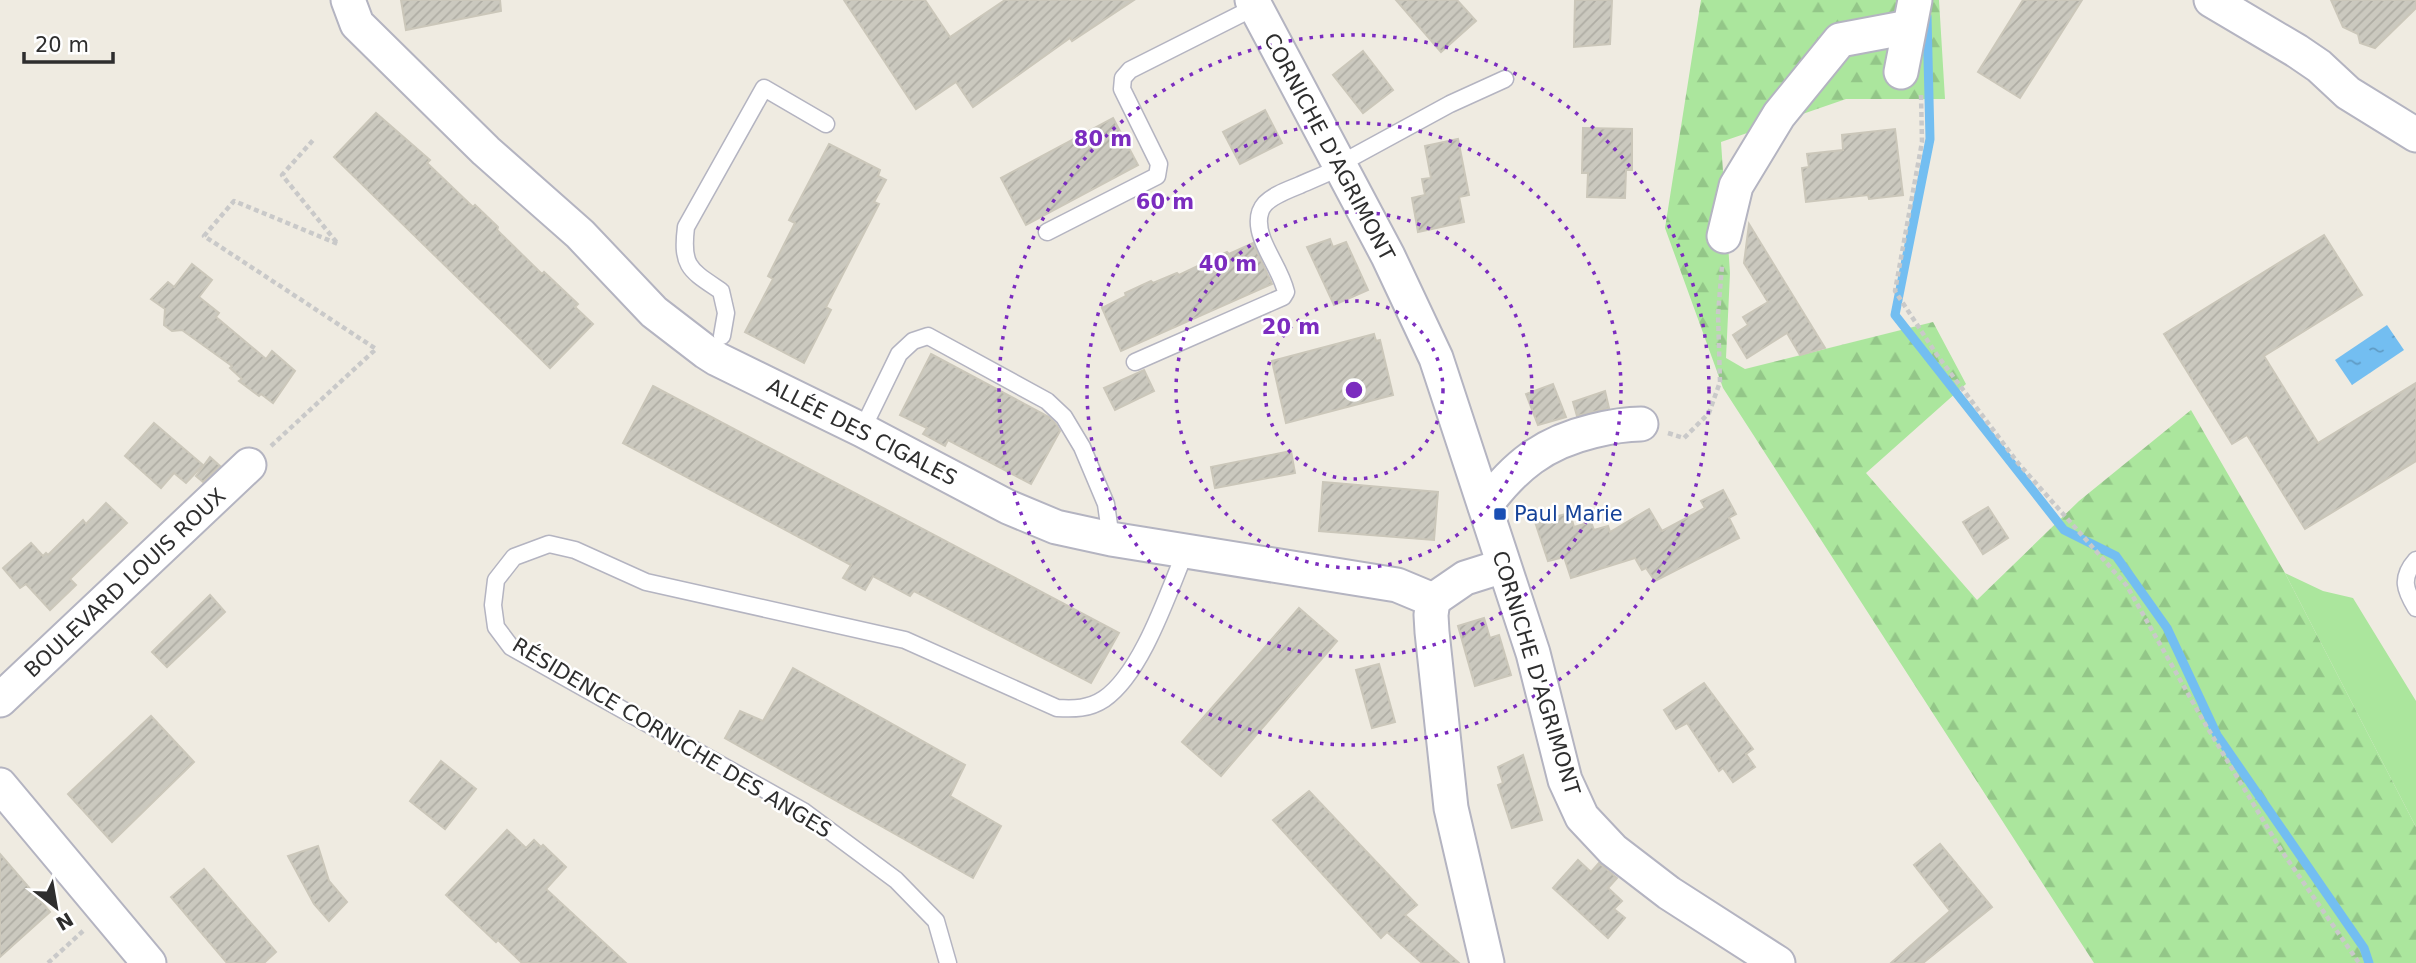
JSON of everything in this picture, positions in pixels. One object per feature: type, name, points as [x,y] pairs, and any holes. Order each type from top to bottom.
[{"type":"street","name":"ALLÉE DES CIGALES","points":[[348,0],[357,24],[486,151],[580,234],[654,312],[862,430],[1020,512],[1056,527],[1111,539],[1397,585],[1433,600]]},
{"type":"street","points":[[2211,0],[2297,51],[2319,66],[2348,93],[2416,135]]},
{"type":"street","name":"CORNICHE D'AGRIMONT","points":[[1254,4],[1388,256],[1436,358],[1534,653],[1565,780],[1582,817],[1613,850],[1669,892],[1778,963]]},
{"type":"street","points":[[1724,236],[1737,186],[1758,150],[1779,115],[1840,40],[1912,14],[1911,80]]},
{"type":"street","points":[[1485,506],[1504,480],[1534,454],[1568,437],[1624,424],[1641,424]]},
{"type":"street","name":"BOULEVARD LOUIS ROUX","points":[[0,700],[249,465]]},
{"type":"street","points":[[1487,963],[1451,808],[1432,632],[1433,600],[1465,578],[1503,566]]},
{"type":"street","points":[[0,785],[149,963]]},
{"type":"lane","points":[[1046,232],[1157,176],[1160,164],[1122,89],[1123,78],[1130,69],[1254,4]]},
{"type":"lane","points":[[1135,362],[1283,297],[1286,292],[1282,275],[1263,240],[1259,226],[1261,209],[1271,196],[1339,166],[1450,104],[1505,79]]},
{"type":"lane","points":[[719,347],[726,313],[721,291],[691,271],[683,249],[686,227],[764,88],[826,124]]},
{"type":"lane","points":[[862,430],[899,354],[913,341],[928,336],[1047,401],[1064,417],[1082,447],[1106,505],[1111,539]]},
{"type":"lane","name":"RÉSIDENCE CORNICHE DES ANGES","points":[[948,963],[936,921],[896,880],[803,811],[511,647],[496,627],[493,605],[496,580],[514,556],[549,544],[575,550],[646,582],[905,640],[1058,708],[1081,709],[1104,699],[1128,675],[1144,646],[1186,550]]},
{"type":"lane","points":[[2416,560],[2406,576],[2406,592],[2416,608]]},
{"type":"path","points":[[1911,80],[1922,142],[1895,291],[1937,355],[2018,463],[2127,586],[2274,838],[2359,963]]},
{"type":"path","points":[[249,465],[376,349],[204,236],[234,201],[338,244],[282,175],[314,139]]},
{"type":"path","points":[[1641,424],[1684,438],[1709,413],[1720,382],[1718,314],[1724,236]]},
{"type":"path","points":[[48,963],[105,911]]},
{"type":"green space","points":[[1701,0],[1939,0],[1945,99],[1846,99],[1721,142],[1730,273],[1726,358],[1745,369],[1933,322],[1966,384],[1866,473],[1977,600],[2079,501],[2191,410],[2285,573],[2416,827],[2416,963],[2094,963],[1723,388],[1665,228]]},
{"type":"green space","points":[[2285,573],[2323,591],[2353,598],[2416,701],[2416,827]]},
{"type":"water","points":[[2387,325],[2404,350],[2352,385],[2335,360]]},
{"type":"building","points":[[401,0],[500,0],[501,11],[406,30]]},
{"type":"building","points":[[844,0],[925,0],[950,37],[1005,0],[1134,0],[1072,41],[1070,38],[973,107],[956,82],[916,109]]},
{"type":"building","points":[[1396,0],[1457,0],[1476,21],[1441,52]]},
{"type":"building","points":[[1575,0],[1612,0],[1610,44],[1574,47]]},
{"type":"building","points":[[2023,0],[2082,0],[2020,98],[1978,72]]},
{"type":"building","points":[[2331,0],[2416,0],[2416,8],[2375,48],[2360,43],[2358,34],[2343,27]]},
{"type":"building","points":[[1363,51],[1393,90],[1363,113],[1333,75]]},
{"type":"building","points":[[1265,110],[1282,143],[1240,164],[1223,132]]},
{"type":"building","points":[[376,113],[430,160],[427,163],[498,227],[497,230],[542,274],[544,272],[578,304],[575,307],[593,324],[550,368],[334,157]]},
{"type":"building","points":[[1113,118],[1138,165],[1026,225],[1001,178]]},
{"type":"building","points":[[1583,128],[1632,129],[1632,170],[1626,170],[1625,198],[1587,197],[1588,173],[1582,173]]},
{"type":"building","points":[[1895,129],[1903,195],[1869,199],[1868,195],[1806,202],[1802,168],[1809,167],[1807,154],[1843,150],[1842,135]]},
{"type":"building","points":[[1458,139],[1469,195],[1459,197],[1464,222],[1418,232],[1412,198],[1425,195],[1422,179],[1431,178],[1425,146]]},
{"type":"building","points":[[829,144],[880,170],[878,176],[886,180],[874,202],[879,204],[826,307],[831,310],[804,363],[745,332],[773,279],[768,276],[795,223],[789,220]]},
{"type":"building","points":[[1749,224],[1825,348],[1800,355],[1787,333],[1747,358],[1733,335],[1748,325],[1743,317],[1768,302],[1744,263]]},
{"type":"building","points":[[2324,235],[2362,295],[2264,356],[2318,443],[2416,383],[2416,461],[2305,529],[2247,435],[2232,444],[2164,334]]},
{"type":"building","points":[[1330,239],[1333,247],[1346,242],[1368,290],[1334,305],[1307,247]]},
{"type":"building","points":[[1253,243],[1272,284],[1121,351],[1102,308],[1151,281],[1153,283],[1177,273],[1179,275]]},
{"type":"building","points":[[192,264],[212,280],[199,297],[219,313],[216,317],[266,359],[272,351],[295,371],[273,403],[239,381],[242,379],[230,368],[232,366],[182,330],[172,331],[164,325],[165,309],[151,299],[168,282],[174,287]]},
{"type":"building","points":[[1374,334],[1376,341],[1380,340],[1393,395],[1286,423],[1272,361]]},
{"type":"building","points":[[931,354],[1049,417],[1056,424],[1060,431],[1031,484],[948,440],[945,446],[923,434],[927,428],[900,415]]},
{"type":"building","points":[[1144,370],[1154,391],[1115,410],[1104,388]]},
{"type":"building","points":[[1553,384],[1566,417],[1538,425],[1526,394]]},
{"type":"building","points":[[653,386],[1119,633],[1091,683],[914,591],[910,596],[873,576],[865,590],[843,578],[851,565],[623,443]]},
{"type":"building","points":[[1605,391],[1609,408],[1577,416],[1573,402]]},
{"type":"building","points":[[154,423],[203,465],[186,483],[174,473],[161,488],[125,456]]},
{"type":"building","points":[[1291,451],[1295,473],[1215,488],[1211,467]]},
{"type":"building","points":[[210,457],[220,466],[203,482],[196,476]]},
{"type":"building","points":[[1323,482],[1438,492],[1434,540],[1319,531]]},
{"type":"building","points":[[1723,490],[1736,514],[1729,518],[1739,538],[1655,581],[1646,568],[1642,570],[1635,558],[1571,578],[1564,557],[1548,561],[1535,522],[1570,513],[1574,527],[1591,522],[1594,530],[1608,526],[1610,532],[1649,509],[1662,531],[1705,508],[1701,501]]},
{"type":"building","points":[[106,503],[127,523],[70,579],[76,585],[50,610],[26,584],[20,588],[3,568],[31,543],[43,556],[46,553],[48,555],[83,520],[86,524]]},
{"type":"building","points":[[1988,507],[2008,538],[1983,554],[1963,522]]},
{"type":"building","points":[[210,595],[225,612],[167,667],[152,652]]},
{"type":"building","points":[[1299,608],[1337,641],[1221,776],[1182,742]]},
{"type":"building","points":[[1484,618],[1490,638],[1499,635],[1511,675],[1475,686],[1458,626]]},
{"type":"building","points":[[1379,664],[1395,722],[1372,728],[1356,670]]},
{"type":"building","points":[[793,668],[965,765],[950,796],[1001,826],[973,878],[725,738],[740,711],[763,721]]},
{"type":"building","points":[[1704,683],[1753,749],[1746,754],[1755,767],[1733,782],[1723,768],[1719,771],[1687,723],[1676,729],[1664,710]]},
{"type":"building","points":[[151,716],[194,762],[112,842],[68,794]]},
{"type":"building","points":[[1523,755],[1542,820],[1512,828],[1498,785],[1503,783],[1498,767]]},
{"type":"building","points":[[441,761],[476,789],[445,829],[410,801]]},
{"type":"building","points":[[1309,791],[1417,905],[1405,915],[1459,963],[1422,963],[1387,932],[1381,938],[1273,820]]},
{"type":"building","points":[[507,830],[526,848],[534,840],[541,847],[543,845],[566,867],[546,889],[626,963],[522,963],[446,895]]},
{"type":"building","points":[[1940,844],[1992,907],[1923,963],[1891,963],[1950,911],[1914,865]]},
{"type":"building","points":[[318,846],[329,881],[347,902],[329,921],[314,904],[288,856]]},
{"type":"building","points":[[0,854],[50,912],[0,957]]},
{"type":"building","points":[[1578,860],[1591,872],[1599,863],[1617,878],[1608,888],[1622,901],[1614,909],[1625,918],[1608,938],[1553,888]]},
{"type":"building","points":[[204,869],[276,952],[264,963],[227,963],[171,897]]},
{"type":"waterway","points":[[1927,16],[1930,139],[1895,315],[2064,530],[2116,556],[2167,628],[2217,735],[2364,948],[2369,963]]},
{"type":"place","name":"Paul Marie","points":[[1500,514]]}]
